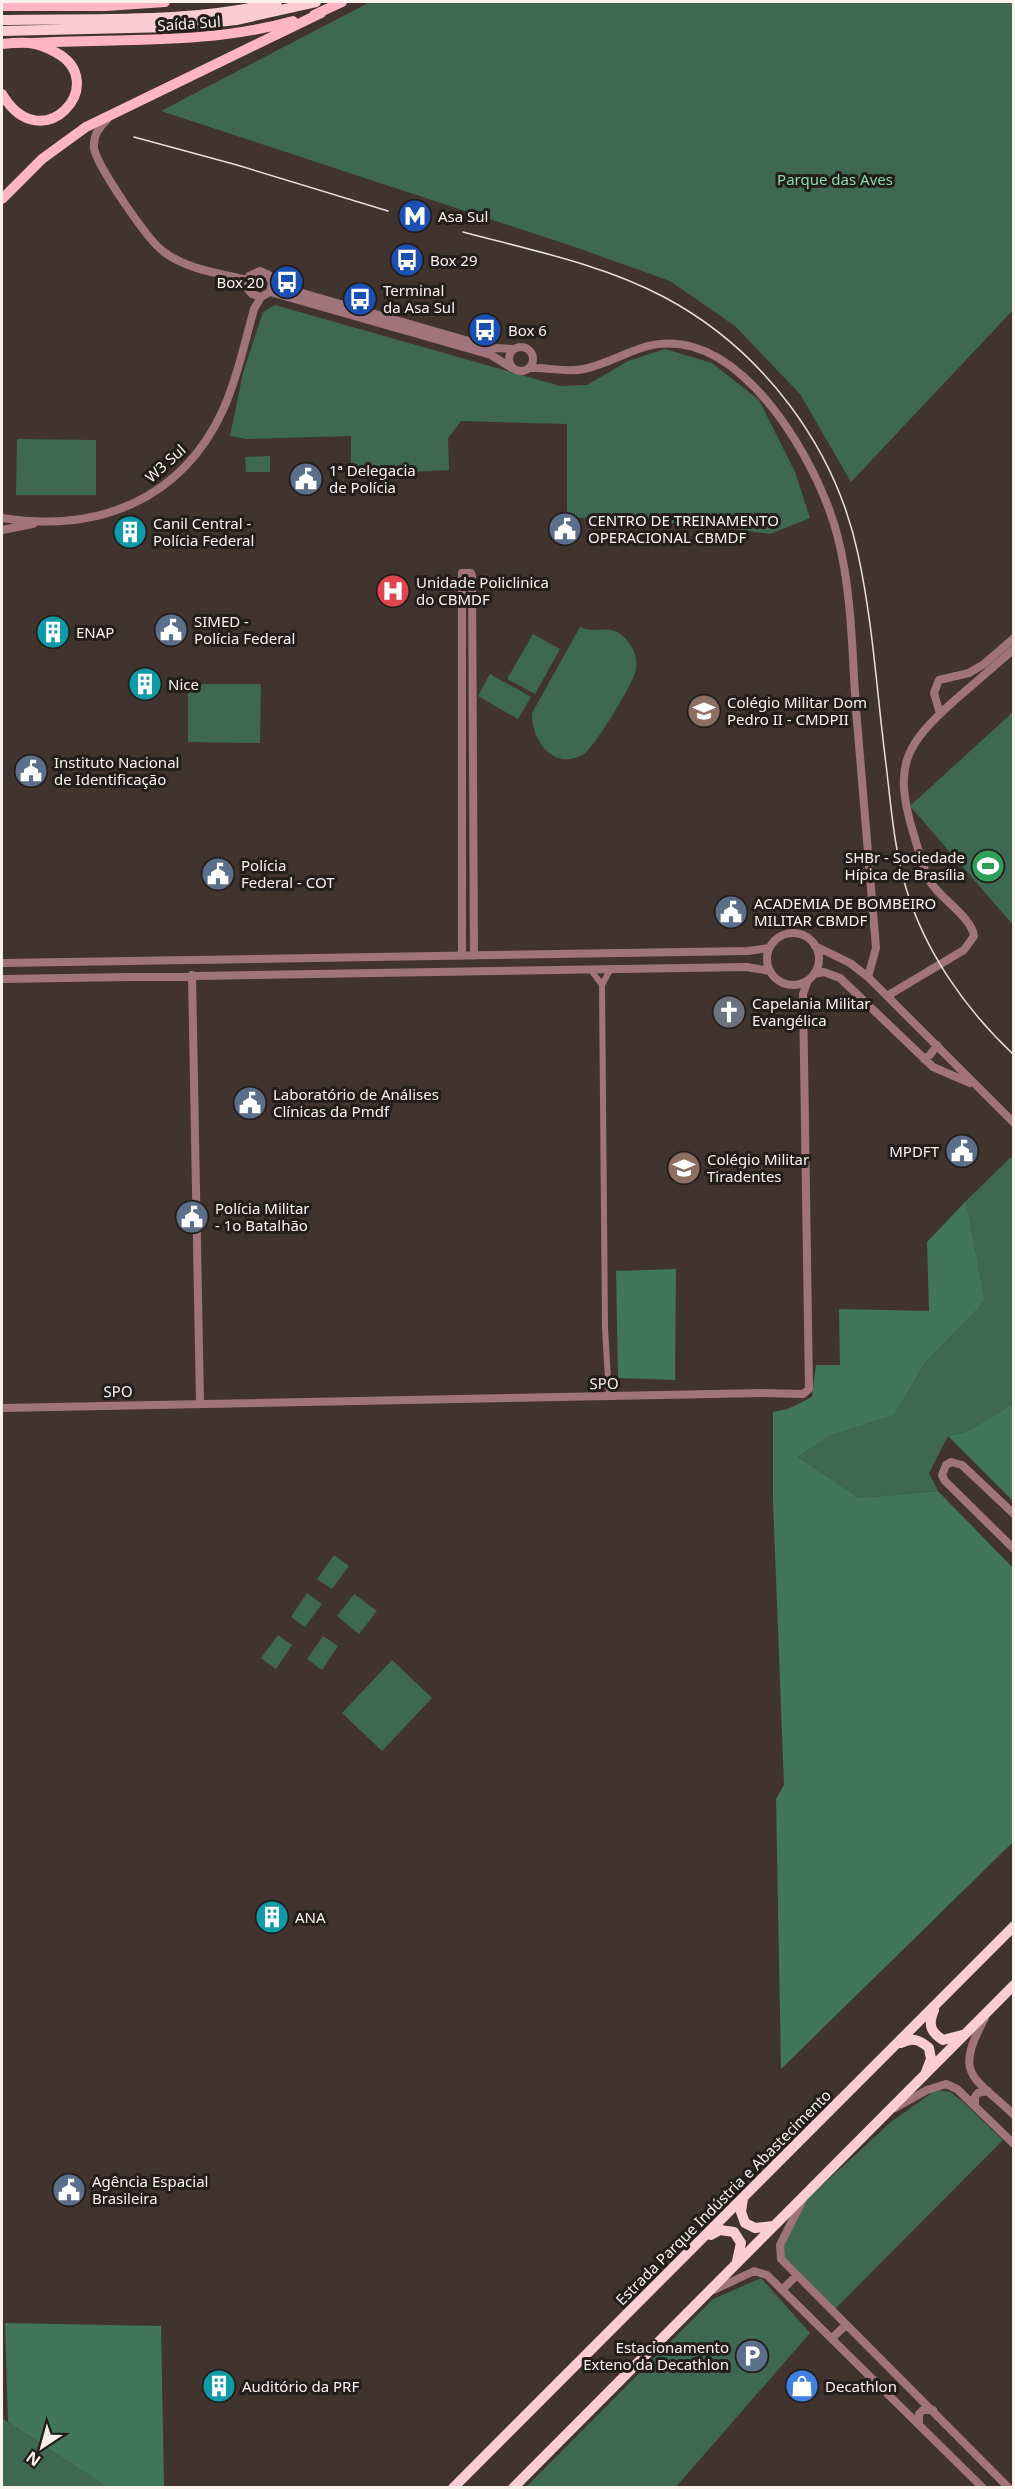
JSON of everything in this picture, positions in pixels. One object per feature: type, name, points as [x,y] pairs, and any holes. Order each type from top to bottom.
[{"type":"highway","points":[[2,31],[25,25],[234,12],[277,2]]},
{"type":"highway","points":[[2,20],[25,25],[171,27],[236,20],[316,2]]},
{"type":"highway","name":"Estrada Parque Indústria e Abastecimento","points":[[453,2487],[1014,1926]]},
{"type":"highway","points":[[513,2487],[891,2110],[990,2008],[1008,1994],[1014,1985]]},
{"type":"highway","points":[[937,2004],[930,2023],[934,2034],[943,2040],[951,2039],[969,2030]]},
{"type":"highway","points":[[898,2044],[910,2039],[920,2040],[929,2048],[931,2059],[925,2075]]},
{"type":"highway","points":[[743,2198],[741,2212],[746,2223],[756,2228],[773,2226]]},
{"type":"highway","points":[[703,2239],[720,2230],[734,2232],[741,2243],[736,2264]]},
{"type":"main road","name":"Saída Sul","points":[[2,6],[48,4],[106,6],[165,2]]},
{"type":"main road","name":"Saída Sul","points":[[2,44],[88,40],[174,40],[228,35],[266,29],[321,13],[342,2]]},
{"type":"main road","points":[[2,199],[42,159],[86,126],[321,13]]},
{"type":"main road","points":[[2,94],[13,110],[37,121],[61,115],[73,100],[76,76],[70,63],[62,56],[26,43]]},
{"type":"street","points":[[125,106],[101,125],[95,140],[96,155],[142,228],[162,251],[184,264],[247,280]]},
{"type":"street","points":[[547,368],[524,347],[493,348],[398,322],[285,288],[265,272],[252,273],[247,280],[247,288],[252,294],[261,297],[270,292],[491,355],[521,372],[531,368],[561,371],[587,369],[645,346],[665,343],[694,347],[717,357],[755,389],[786,425],[807,460],[825,496],[843,561],[876,948],[868,977]]},
{"type":"street","points":[[270,292],[271,278]]},
{"type":"street","name":"W3 Sul","points":[[252,294],[254,309]]},
{"type":"street","name":"W3 Sul","points":[[2,518],[36,522],[85,517],[116,510],[147,498],[187,466],[203,445],[226,403],[254,309],[261,297]]},
{"type":"street","points":[[512,368],[509,358],[514,349]]},
{"type":"street","points":[[531,368],[534,357]]},
{"type":"street","name":"W3 Sul","points":[[2,530],[27,526],[36,522]]},
{"type":"street","points":[[462,956],[463,764],[467,682],[472,588],[471,573],[462,573],[462,588],[467,682],[472,763],[474,956]]},
{"type":"street","points":[[462,588],[472,588]]},
{"type":"street","points":[[940,714],[934,693],[935,685],[943,678],[969,673],[984,664],[1014,638]]},
{"type":"street","points":[[887,996],[954,957],[972,942],[974,932],[929,879],[909,818],[905,797],[909,753],[922,730],[1014,649]]},
{"type":"street","points":[[954,677],[961,683],[963,694]]},
{"type":"street","points":[[936,701],[952,703]]},
{"type":"street","points":[[463,764],[472,763]]},
{"type":"street","points":[[464,843],[474,843]]},
{"type":"street","points":[[463,912],[474,908]]},
{"type":"street","points":[[815,946],[819,960],[814,974],[808,980],[795,985],[780,982],[770,971],[767,964],[769,948],[778,938],[791,933],[805,936],[815,946],[850,963],[868,977],[1014,1123]]},
{"type":"street","points":[[2,963],[748,951],[769,948]]},
{"type":"street","points":[[660,952],[660,968]]},
{"type":"street","points":[[486,956],[490,964],[486,972]]},
{"type":"street","points":[[403,957],[399,965],[403,972]]},
{"type":"street","points":[[267,974],[272,971],[273,967],[268,958]]},
{"type":"street","points":[[148,960],[152,970],[149,976]]},
{"type":"street","points":[[88,961],[84,970],[88,977]]},
{"type":"street","points":[[2,979],[747,967],[770,971]]},
{"type":"street","points":[[591,970],[602,985]]},
{"type":"street","points":[[609,1396],[605,1328],[602,985],[610,970]]},
{"type":"street","points":[[814,974],[824,972],[840,978],[924,1059],[938,1070],[974,1084]]},
{"type":"street","points":[[192,975],[200,1403]]},
{"type":"street","name":"SPO","points":[[2,1407],[803,1394],[809,1389],[802,994],[808,980]]},
{"type":"street","points":[[795,985],[802,994]]},
{"type":"street","points":[[924,1059],[937,1045]]},
{"type":"street","points":[[1012,1511],[962,1465],[951,1462],[946,1465],[942,1475],[945,1481],[1009,1540],[1014,1549]]},
{"type":"street","points":[[990,2008],[968,2055],[969,2069],[988,2091],[1012,2112]]},
{"type":"street","points":[[891,2110],[927,2090],[946,2084],[957,2089],[1014,2144]]},
{"type":"street","points":[[975,2106],[975,2097],[978,2093],[988,2091]]},
{"type":"street","points":[[804,2196],[780,2245],[781,2259],[933,2410],[1004,2486]]},
{"type":"street","points":[[707,2293],[754,2271],[767,2275],[983,2487]]},
{"type":"street","points":[[782,2290],[797,2275]]},
{"type":"street","points":[[832,2338],[846,2325]]},
{"type":"street","points":[[907,2412],[916,2411],[920,2407],[920,2399]]},
{"type":"street","points":[[919,2423],[919,2414],[924,2410],[933,2410]]},
{"type":"green space","name":"Parque das Aves","points":[[370,2],[1013,2],[1013,310],[851,482],[800,394],[735,326],[670,281],[572,246],[161,111]]},
{"type":"green space","points":[[275,305],[560,386],[587,385],[628,361],[665,349],[712,363],[759,400],[795,472],[810,518],[770,534],[707,525],[567,517],[567,424],[461,421],[448,438],[449,470],[351,475],[351,436],[246,439],[230,436],[243,373],[263,312]]},
{"type":"green space","points":[[17,439],[96,440],[96,495],[16,495]]},
{"type":"green space","points":[[270,456],[270,472],[246,472],[245,457]]},
{"type":"green space","points":[[580,627],[609,630],[620,634],[633,649],[636,669],[622,700],[589,749],[573,759],[564,759],[547,751],[540,743],[533,724],[532,713]]},
{"type":"green space","points":[[533,634],[560,649],[535,694],[507,679]]},
{"type":"green space","points":[[490,674],[531,697],[518,719],[478,696]]},
{"type":"green space","points":[[188,684],[261,684],[260,743],[188,742]]},
{"type":"green space","name":"SHBr - Sociedade Hípica de Brasília","points":[[1013,712],[1013,925],[910,806]]},
{"type":"green space","points":[[1011,1157],[1014,1159],[1013,1404],[966,1432],[948,1436],[929,1473],[938,1491],[859,1498],[798,1457],[829,1436],[894,1415],[925,1363],[985,1301],[966,1201]]},
{"type":"green space","points":[[966,1201],[985,1301],[925,1363],[894,1415],[829,1436],[798,1457],[859,1498],[938,1491],[1013,1568],[1013,1842],[781,2069],[776,1799],[784,1785],[773,1501],[773,1412],[788,1409],[812,1397],[816,1365],[840,1365],[839,1309],[929,1311],[927,1242]]},
{"type":"green space","points":[[676,1269],[675,1380],[618,1378],[616,1271]]},
{"type":"green space","points":[[1013,1404],[1013,1501],[948,1436],[966,1432]]},
{"type":"green space","points":[[334,1555],[349,1566],[332,1589],[317,1579]]},
{"type":"green space","points":[[307,1593],[322,1604],[305,1627],[291,1617]]},
{"type":"green space","points":[[354,1594],[377,1611],[359,1634],[337,1616]]},
{"type":"green space","points":[[278,1635],[292,1645],[276,1669],[261,1658]]},
{"type":"green space","points":[[323,1636],[338,1646],[322,1670],[307,1659]]},
{"type":"green space","points":[[392,1660],[432,1698],[382,1751],[342,1713]]},
{"type":"green space","points":[[936,2090],[950,2092],[961,2100],[1003,2140],[835,2309],[785,2260],[783,2243],[806,2200],[891,2122]]},
{"type":"green space","points":[[761,2278],[810,2333],[676,2487],[526,2487],[713,2299]]},
{"type":"green space","points":[[5,2323],[161,2326],[164,2487],[107,2487],[8,2422]]},
{"type":"green space","points":[[2,2418],[8,2422],[107,2487],[2,2487]]},
{"type":"railway","points":[[134,137],[237,165],[388,211]]},
{"type":"railway","points":[[463,232],[616,275],[664,297],[700,319],[732,344],[789,404],[812,439],[832,476],[847,514],[858,554],[871,633],[893,827],[906,888],[914,912],[949,979],[996,1038],[1014,1055]]},
{"type":"place","name":"Asa Sul","points":[[415,216]]},
{"type":"place","name":"Box 29","points":[[407,260]]},
{"type":"place","name":"Box 20","points":[[287,282]]},
{"type":"place","name":"Terminal da Asa Sul","points":[[360,299]]},
{"type":"place","name":"Box 6","points":[[485,330]]},
{"type":"place","name":"1ª Delegacia de Polícia","points":[[306,479]]},
{"type":"place","name":"CENTRO DE TREINAMENTO OPERACIONAL CBMDF","points":[[565,529]]},
{"type":"place","name":"Canil Central - Polícia Federal","points":[[130,532]]},
{"type":"place","name":"Unidade Policlinica do CBMDF","points":[[393,591]]},
{"type":"place","name":"SIMED - Polícia Federal","points":[[171,630]]},
{"type":"place","name":"ENAP","points":[[53,632]]},
{"type":"place","name":"Nice","points":[[145,684]]},
{"type":"place","name":"Colégio Militar Dom Pedro II - CMDPII","points":[[704,711]]},
{"type":"place","name":"Instituto Nacional de Identificação","points":[[31,771]]},
{"type":"place","name":"SHBr - Sociedade Hípica de Brasília","points":[[988,866]]},
{"type":"place","name":"Polícia Federal - COT","points":[[218,874]]},
{"type":"place","name":"ACADEMIA DE BOMBEIRO MILITAR CBMDF","points":[[731,912]]},
{"type":"place","name":"Capelania Militar Evangélica","points":[[729,1012]]},
{"type":"place","name":"Laboratório de Análises Clínicas da Pmdf","points":[[250,1103]]},
{"type":"place","name":"MPDFT","points":[[962,1151]]},
{"type":"place","name":"Colégio Militar Tiradentes","points":[[684,1168]]},
{"type":"place","name":"Polícia Militar - 1o Batalhão","points":[[192,1217]]},
{"type":"place","name":"ANA","points":[[272,1917]]},
{"type":"place","name":"Agência Espacial Brasileira","points":[[69,2190]]},
{"type":"place","name":"Estacionamento Exteno da Decathlon","points":[[752,2356]]},
{"type":"place","name":"Auditório da PRF","points":[[219,2386]]},
{"type":"place","name":"Decathlon","points":[[802,2386]]}]
